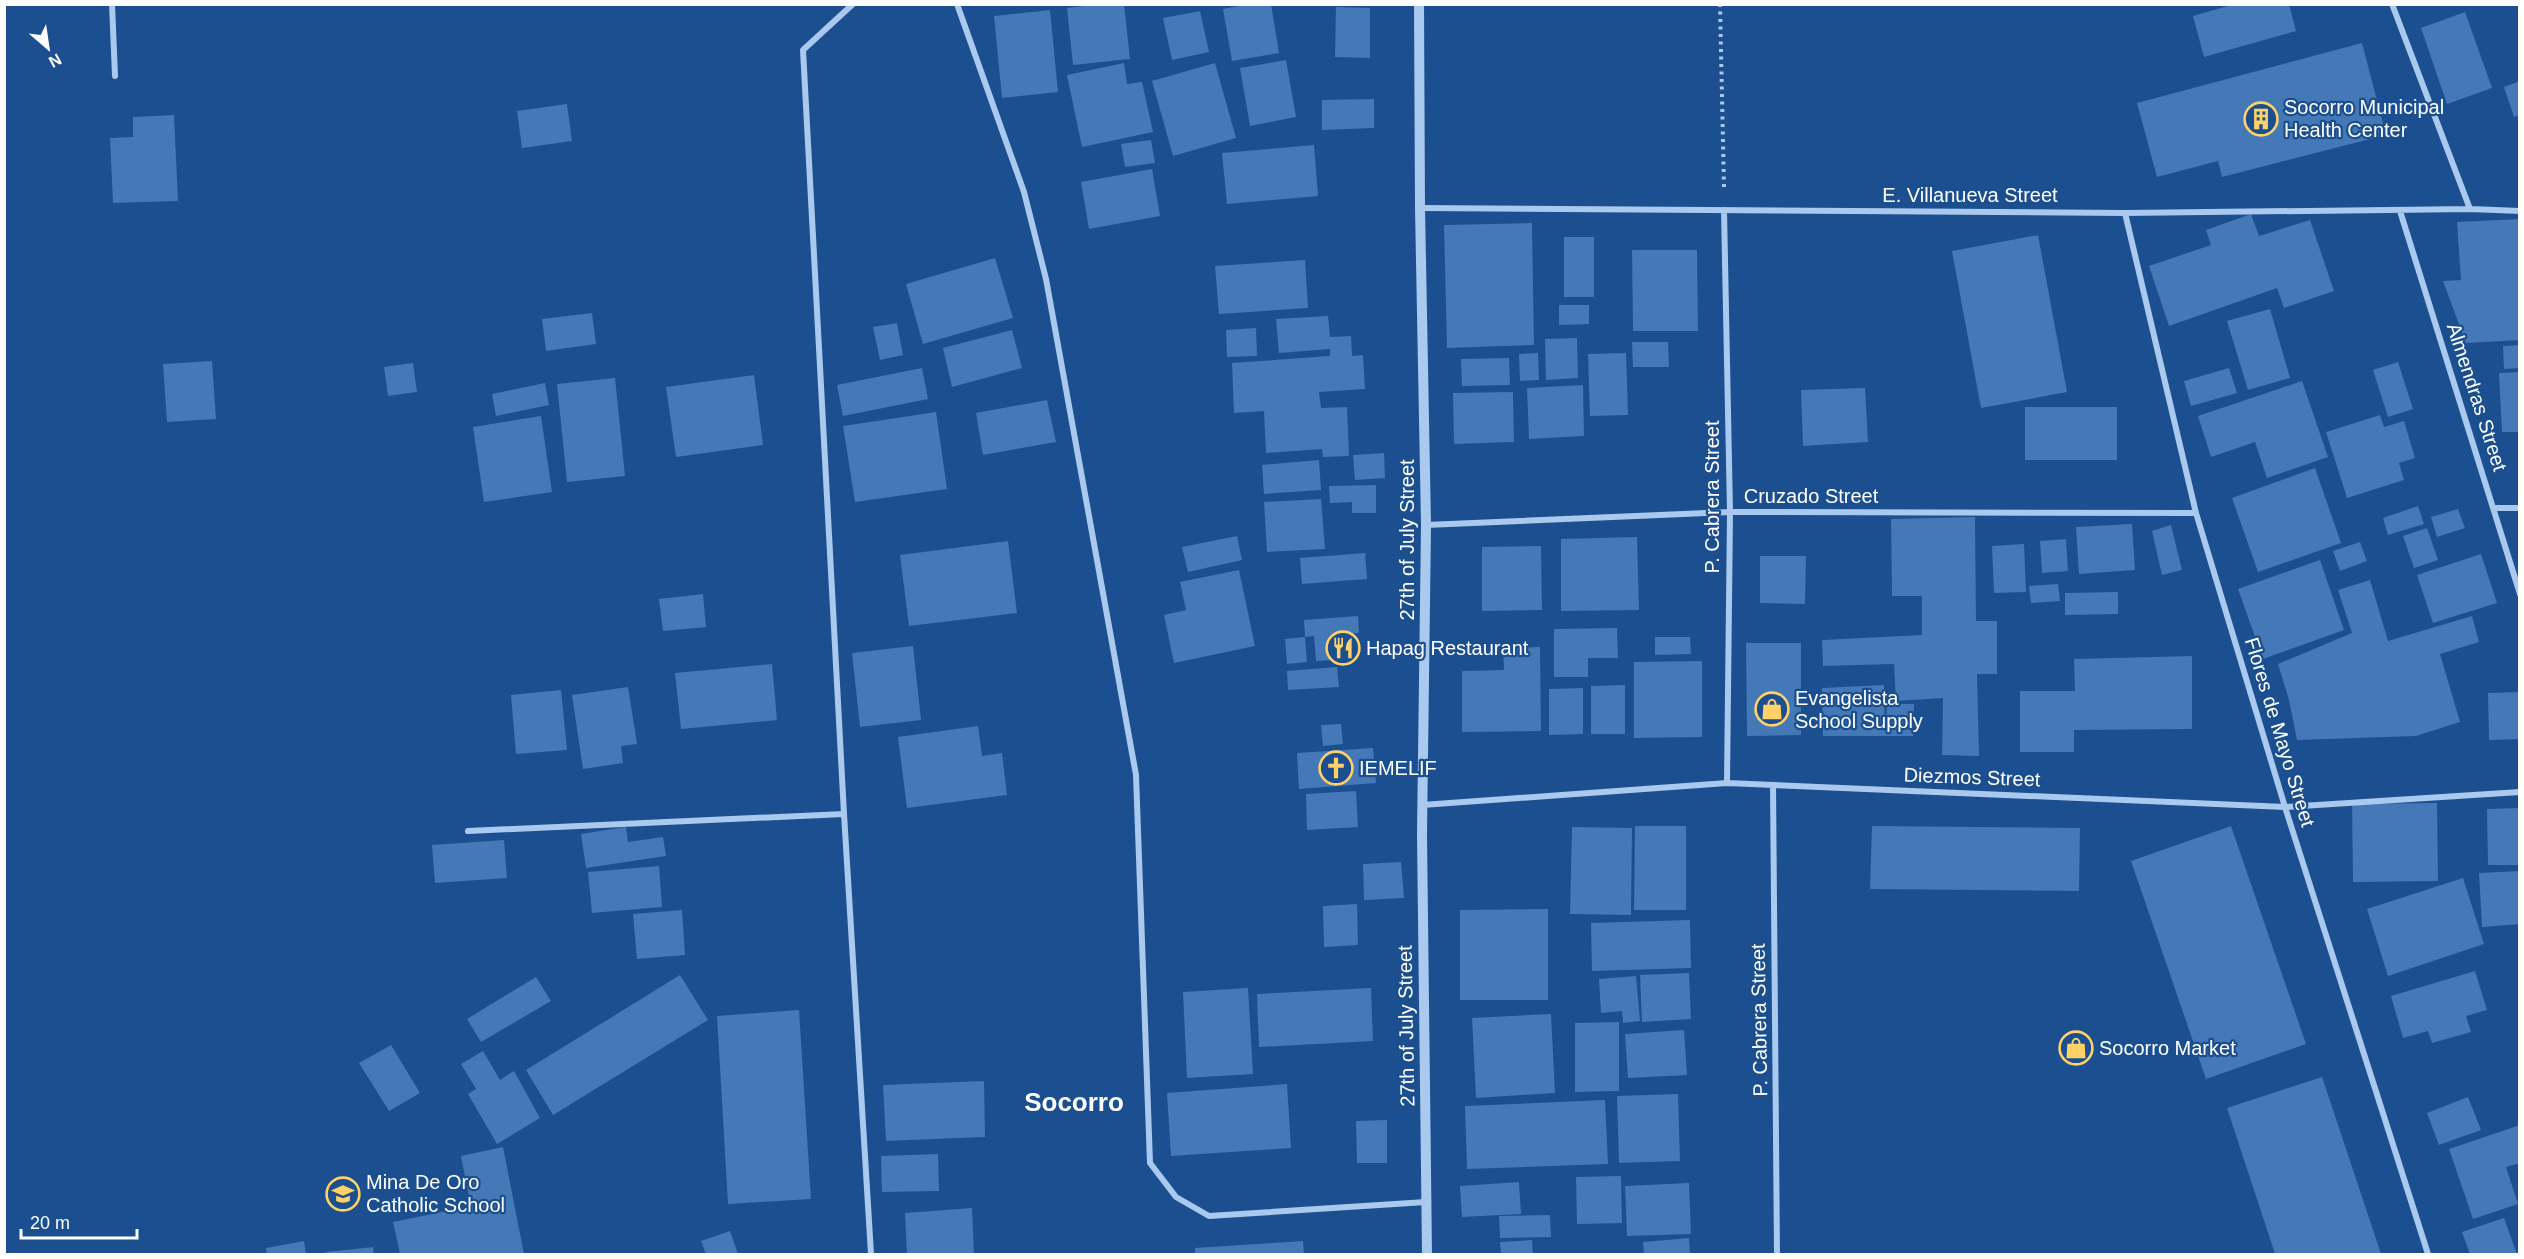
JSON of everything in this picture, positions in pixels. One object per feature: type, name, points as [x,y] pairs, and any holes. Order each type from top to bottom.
[{"type":"street","points":[[112,4],[116,76]]},
{"type":"street","points":[[853,4],[803,50],[844,814],[872,1254]]},
{"type":"street","points":[[957,4],[1024,192],[1046,279],[1136,775],[1150,1163],[1176,1197],[1209,1216],[1426,1202]]},
{"type":"street","name":"27th of July Street","points":[[1419,4],[1426,525],[1422,805],[1427,1254]]},
{"type":"street","points":[[2392,4],[2470,209]]},
{"type":"street","name":"E. Villanueva Street","points":[[1420,208],[2125,213],[2470,209],[2520,211]]},
{"type":"street","name":"P. Cabrera Street","points":[[1724,210],[1730,512],[1727,783]]},
{"type":"street","name":"Almendras Street","points":[[2400,211],[2520,594]]},
{"type":"street","name":"Flores de Mayo Street","points":[[2125,213],[2196,513],[2285,807],[2428,1254]]},
{"type":"street","points":[[2494,508],[2520,508]]},
{"type":"street","name":"Cruzado Street","points":[[1426,525],[1730,512],[2196,513]]},
{"type":"street","name":"Diezmos Street","points":[[1422,805],[1727,783],[2285,807],[2520,792]]},
{"type":"street","name":"P. Cabrera Street","points":[[1773,785],[1777,1254]]},
{"type":"street","points":[[468,831],[844,814]]},
{"type":"path","points":[[1720,4],[1724,210]]},
{"type":"building","points":[[1124,4],[1130,59],[1073,65],[1067,8]]},
{"type":"building","points":[[1248,4],[1271,4],[1279,53],[1232,61],[1223,9]]},
{"type":"building","points":[[2235,4],[2289,4],[2296,31],[2204,57],[2193,16]]},
{"type":"building","points":[[1336,7],[1370,8],[1370,58],[1335,57]]},
{"type":"building","points":[[1050,10],[1058,92],[1002,98],[994,16]]},
{"type":"building","points":[[1200,11],[1209,52],[1172,60],[1163,18]]},
{"type":"building","points":[[2465,12],[2492,88],[2447,104],[2421,28]]},
{"type":"building","name":"Socorro Municipal Health Center","points":[[2362,43],[2386,135],[2222,177],[2218,161],[2157,177],[2137,103]]},
{"type":"building","points":[[1286,60],[1296,117],[1250,126],[1240,68]]},
{"type":"building","points":[[1124,63],[1127,84],[1142,82],[1153,132],[1082,147],[1067,75]]},
{"type":"building","points":[[1215,63],[1236,138],[1173,156],[1152,81]]},
{"type":"building","points":[[2520,81],[2520,115],[2514,117],[2504,87]]},
{"type":"building","points":[[1374,99],[1374,128],[1322,130],[1322,100]]},
{"type":"building","points":[[567,104],[572,141],[522,148],[517,111]]},
{"type":"building","points":[[174,115],[178,201],[113,203],[110,138],[133,137],[133,117]]},
{"type":"building","points":[[1151,140],[1155,163],[1125,167],[1121,144]]},
{"type":"building","points":[[1314,145],[1318,196],[1227,204],[1222,153]]},
{"type":"building","points":[[1152,169],[1160,216],[1089,229],[1081,182]]},
{"type":"building","points":[[2251,214],[2259,236],[2310,220],[2334,291],[2284,308],[2277,288],[2169,326],[2149,266],[2211,245],[2206,230]]},
{"type":"building","points":[[2520,219],[2520,340],[2466,343],[2443,281],[2461,280],[2457,222]]},
{"type":"building","points":[[1532,223],[1534,345],[1447,348],[1444,225]]},
{"type":"building","points":[[2038,235],[2067,392],[1981,408],[1952,251]]},
{"type":"building","points":[[1564,237],[1594,237],[1594,297],[1564,297]]},
{"type":"building","points":[[1632,250],[1697,250],[1698,331],[1633,331]]},
{"type":"building","points":[[995,258],[1013,318],[923,344],[906,284]]},
{"type":"building","points":[[1305,260],[1308,308],[1219,314],[1215,266]]},
{"type":"building","points":[[1559,305],[1589,305],[1589,324],[1559,325]]},
{"type":"building","points":[[2270,309],[2290,378],[2248,390],[2227,321]]},
{"type":"building","points":[[592,313],[596,344],[546,351],[542,319]]},
{"type":"building","points":[[1328,316],[1330,337],[1351,336],[1352,356],[1363,355],[1365,389],[1319,392],[1321,408],[1347,407],[1349,456],[1323,457],[1322,449],[1266,453],[1264,411],[1234,413],[1232,363],[1330,356],[1330,349],[1279,353],[1276,319]]},
{"type":"building","points":[[897,323],[903,355],[880,360],[873,327]]},
{"type":"building","points":[[1256,328],[1257,356],[1227,357],[1226,330]]},
{"type":"building","points":[[1012,330],[1022,368],[952,387],[943,348]]},
{"type":"building","points":[[1577,338],[1578,378],[1546,380],[1545,339]]},
{"type":"building","points":[[1632,342],[1668,342],[1669,367],[1633,367]]},
{"type":"building","points":[[2520,345],[2520,368],[2504,369],[2503,346]]},
{"type":"building","points":[[1538,353],[1539,380],[1520,381],[1519,354]]},
{"type":"building","points":[[1626,353],[1628,415],[1590,416],[1588,354]]},
{"type":"building","points":[[1509,358],[1510,385],[1462,386],[1461,359]]},
{"type":"building","points":[[212,361],[216,419],[167,422],[163,364]]},
{"type":"building","points":[[2398,362],[2413,409],[2388,417],[2373,370]]},
{"type":"building","points":[[413,363],[417,392],[388,396],[384,367]]},
{"type":"building","points":[[922,368],[928,399],[843,416],[837,385]]},
{"type":"building","points":[[2229,368],[2237,393],[2191,406],[2184,381]]},
{"type":"building","points":[[2520,372],[2520,432],[2502,432],[2499,373]]},
{"type":"building","points":[[754,375],[763,445],[676,457],[666,387]]},
{"type":"building","points":[[615,378],[625,476],[567,482],[557,384]]},
{"type":"building","points":[[2302,381],[2328,457],[2267,478],[2255,442],[2211,457],[2198,416]]},
{"type":"building","points":[[545,383],[549,405],[496,416],[492,394]]},
{"type":"building","points":[[1583,385],[1584,436],[1529,439],[1527,388]]},
{"type":"building","points":[[1865,388],[1868,442],[1803,446],[1801,390]]},
{"type":"building","points":[[1513,392],[1514,442],[1454,444],[1453,393]]},
{"type":"building","points":[[1047,400],[1056,442],[983,455],[976,413]]},
{"type":"building","points":[[2025,407],[2117,407],[2117,460],[2025,460]]},
{"type":"building","points":[[936,412],[947,489],[855,502],[843,426]]},
{"type":"building","points":[[2380,415],[2384,427],[2404,421],[2415,458],[2399,463],[2404,480],[2347,498],[2326,432]]},
{"type":"building","points":[[541,416],[552,492],[484,502],[473,427]]},
{"type":"building","points":[[1384,453],[1385,478],[1355,480],[1353,455]]},
{"type":"building","points":[[1319,460],[1321,490],[1264,494],[1262,465]]},
{"type":"building","points":[[2315,468],[2341,543],[2258,572],[2232,498]]},
{"type":"building","points":[[1376,485],[1376,513],[1352,513],[1352,502],[1330,503],[1329,486]]},
{"type":"building","points":[[1321,499],[1325,549],[1267,552],[1264,502]]},
{"type":"building","points":[[2418,506],[2424,524],[2388,535],[2383,518]]},
{"type":"building","points":[[2458,509],[2465,528],[2437,537],[2431,517]]},
{"type":"building","points":[[1975,517],[1976,621],[1997,621],[1997,674],[1977,674],[1979,756],[1942,755],[1943,698],[1896,701],[1894,664],[1823,666],[1822,640],[1922,635],[1922,596],[1892,596],[1891,519]]},
{"type":"building","points":[[2132,524],[2135,570],[2079,574],[2076,527]]},
{"type":"building","points":[[2171,525],[2182,570],[2162,575],[2152,531]]},
{"type":"building","points":[[2427,528],[2438,560],[2414,568],[2403,536]]},
{"type":"building","points":[[1237,536],[1242,560],[1188,572],[1182,547]]},
{"type":"building","points":[[1637,537],[1639,610],[1561,611],[1561,539]]},
{"type":"building","points":[[2066,539],[2068,571],[2042,573],[2040,541]]},
{"type":"building","points":[[1008,541],[1017,613],[909,626],[900,555]]},
{"type":"building","points":[[2360,542],[2367,561],[2340,571],[2333,551]]},
{"type":"building","points":[[2024,544],[2026,592],[1994,593],[1992,546]]},
{"type":"building","points":[[1541,546],[1542,610],[1482,611],[1482,547]]},
{"type":"building","points":[[1365,553],[1367,579],[1302,584],[1300,558]]},
{"type":"building","points":[[2481,554],[2497,603],[2433,623],[2417,575]]},
{"type":"building","points":[[1760,556],[1806,556],[1805,604],[1760,603]]},
{"type":"building","points":[[2320,560],[2344,630],[2263,659],[2238,589]]},
{"type":"building","points":[[1239,570],[1255,646],[1174,663],[1164,615],[1186,610],[1180,582]]},
{"type":"building","points":[[2370,580],[2388,641],[2472,616],[2479,642],[2440,654],[2460,722],[2416,736],[2297,740],[2289,700],[2278,664],[2352,633],[2338,590]]},
{"type":"building","points":[[2058,584],[2060,601],[2031,603],[2029,586]]},
{"type":"building","points":[[2118,592],[2118,614],[2065,615],[2065,593]]},
{"type":"building","points":[[703,594],[706,627],[663,631],[659,599]]},
{"type":"building","points":[[1358,616],[1359,633],[1348,634],[1350,659],[1316,661],[1314,636],[1305,637],[1304,620]]},
{"type":"building","points":[[1617,628],[1618,658],[1588,658],[1588,677],[1554,677],[1554,629]]},
{"type":"building","points":[[1305,637],[1307,662],[1287,664],[1285,639]]},
{"type":"building","points":[[1655,637],[1690,637],[1691,654],[1655,655]]},
{"type":"building","points":[[1746,643],[1801,643],[1801,735],[1747,736]]},
{"type":"building","points":[[913,646],[921,720],[860,727],[852,653]]},
{"type":"building","points":[[1540,647],[1541,731],[1462,732],[1462,671],[1504,670],[1503,648]]},
{"type":"building","points":[[2192,656],[2192,729],[2074,730],[2074,752],[2020,752],[2020,691],[2075,691],[2074,659]]},
{"type":"building","points":[[1702,661],[1702,737],[1634,738],[1634,662]]},
{"type":"building","points":[[772,664],[777,720],[681,729],[675,673]]},
{"type":"building","points":[[1337,667],[1339,687],[1288,690],[1287,671]]},
{"type":"building","points":[[1625,685],[1625,734],[1591,734],[1591,686]]},
{"type":"building","points":[[1884,685],[1885,732],[1887,704],[1914,704],[1913,736],[1823,736],[1822,688]]},
{"type":"building","points":[[628,687],[637,744],[621,746],[623,763],[583,769],[572,695]]},
{"type":"building","points":[[1583,688],[1583,734],[1549,735],[1549,689]]},
{"type":"building","points":[[561,690],[567,750],[516,754],[511,695]]},
{"type":"building","points":[[2520,692],[2520,739],[2489,740],[2488,693]]},
{"type":"building","points":[[1341,724],[1343,744],[1323,746],[1321,725]]},
{"type":"building","points":[[978,726],[982,756],[1002,753],[1007,795],[907,808],[898,737]]},
{"type":"building","name":"IEMELIF","points":[[1373,748],[1376,783],[1299,789],[1297,753]]},
{"type":"building","points":[[1356,791],[1358,827],[1307,830],[1306,794]]},
{"type":"building","points":[[2437,803],[2438,881],[2353,882],[2352,804]]},
{"type":"building","points":[[2520,808],[2520,865],[2488,865],[2487,809]]},
{"type":"building","points":[[1635,826],[1686,826],[1686,910],[1634,910]]},
{"type":"building","points":[[1872,826],[2080,828],[2079,891],[1870,889]]},
{"type":"building","points":[[2231,826],[2306,1044],[2206,1079],[2131,861]]},
{"type":"building","points":[[626,827],[628,842],[663,837],[666,856],[586,868],[581,834]]},
{"type":"building","points":[[1572,827],[1632,828],[1631,915],[1570,914]]},
{"type":"building","points":[[504,840],[507,878],[435,883],[432,845]]},
{"type":"building","points":[[1401,862],[1404,898],[1364,900],[1363,864]]},
{"type":"building","points":[[659,866],[662,907],[592,913],[588,872]]},
{"type":"building","points":[[2520,871],[2520,924],[2482,927],[2479,873]]},
{"type":"building","points":[[2463,878],[2484,944],[2388,976],[2367,909]]},
{"type":"building","points":[[1357,904],[1358,945],[1324,947],[1323,906]]},
{"type":"building","points":[[1548,909],[1548,1000],[1460,1000],[1460,910]]},
{"type":"building","points":[[682,910],[685,955],[637,959],[633,914]]},
{"type":"building","points":[[1690,920],[1691,968],[1592,971],[1591,923]]},
{"type":"building","points":[[2475,971],[2487,1010],[2466,1016],[2471,1032],[2432,1043],[2428,1031],[2403,1038],[2391,996]]},
{"type":"building","points":[[1689,973],[1691,1019],[1642,1022],[1640,975]]},
{"type":"building","points":[[680,975],[708,1020],[553,1115],[526,1070]]},
{"type":"building","points":[[1636,976],[1640,1021],[1623,1023],[1622,1011],[1601,1013],[1599,979]]},
{"type":"building","points":[[536,977],[551,1001],[481,1042],[467,1019]]},
{"type":"building","points":[[1248,988],[1253,1074],[1187,1078],[1183,992]]},
{"type":"building","points":[[1371,988],[1373,1041],[1259,1047],[1257,994]]},
{"type":"building","points":[[799,1010],[811,1199],[728,1204],[717,1016]]},
{"type":"building","points":[[1551,1014],[1555,1093],[1476,1098],[1472,1018]]},
{"type":"building","points":[[1619,1022],[1619,1091],[1575,1092],[1575,1023]]},
{"type":"building","points":[[1684,1030],[1687,1075],[1628,1078],[1625,1034]]},
{"type":"building","points":[[391,1045],[420,1093],[389,1111],[359,1063]]},
{"type":"building","points":[[483,1051],[500,1080],[514,1071],[540,1118],[497,1144],[468,1094],[476,1089],[461,1064]]},
{"type":"building","points":[[2322,1077],[2381,1254],[2275,1254],[2227,1108]]},
{"type":"building","points":[[984,1081],[985,1137],[886,1141],[883,1085]]},
{"type":"building","points":[[1287,1084],[1291,1148],[1171,1156],[1167,1093]]},
{"type":"building","points":[[1678,1094],[1680,1161],[1619,1163],[1617,1096]]},
{"type":"building","points":[[2468,1097],[2481,1130],[2439,1145],[2427,1113]]},
{"type":"building","points":[[1605,1100],[1608,1164],[1467,1169],[1465,1106]]},
{"type":"building","points":[[1387,1120],[1387,1163],[1357,1163],[1356,1121]]},
{"type":"building","points":[[2520,1125],[2520,1163],[2506,1167],[2518,1204],[2473,1219],[2449,1149]]},
{"type":"building","points":[[503,1147],[524,1254],[400,1254],[393,1222],[471,1206],[461,1156]]},
{"type":"building","points":[[938,1154],[939,1191],[882,1192],[881,1156]]},
{"type":"building","points":[[1621,1176],[1622,1223],[1577,1224],[1576,1177]]},
{"type":"building","points":[[1519,1182],[1521,1214],[1462,1217],[1460,1186]]},
{"type":"building","points":[[1689,1183],[1691,1234],[1627,1236],[1625,1186]]},
{"type":"building","points":[[972,1208],[974,1254],[907,1254],[905,1213]]},
{"type":"building","points":[[1550,1215],[1551,1237],[1500,1238],[1499,1216]]},
{"type":"building","points":[[2504,1218],[2517,1254],[2470,1254],[2462,1232]]},
{"type":"building","points":[[730,1231],[738,1254],[706,1254],[701,1241]]},
{"type":"building","points":[[1689,1238],[1690,1254],[1644,1254],[1643,1242]]},
{"type":"building","points":[[1532,1240],[1533,1254],[1501,1254],[1500,1242]]},
{"type":"building","points":[[304,1241],[306,1254],[267,1254],[266,1248]]},
{"type":"building","points":[[1303,1241],[1304,1254],[1195,1254],[1195,1248]]},
{"type":"building","points":[[373,1247],[374,1254],[326,1254],[326,1252]]},
{"type":"place","name":"Socorro Municipal Health Center","points":[[2261,119]]},
{"type":"place","name":"Hapag Restaurant","points":[[1343,648]]},
{"type":"place","name":"Evangelista School Supply","points":[[1772,709]]},
{"type":"place","name":"IEMELIF","points":[[1336,768]]},
{"type":"place","name":"Socorro Market","points":[[2076,1048]]},
{"type":"place","name":"Mina De Oro Catholic School","points":[[343,1194]]},
{"type":"district","name":"Socorro","points":[[1074,1102]]}]
